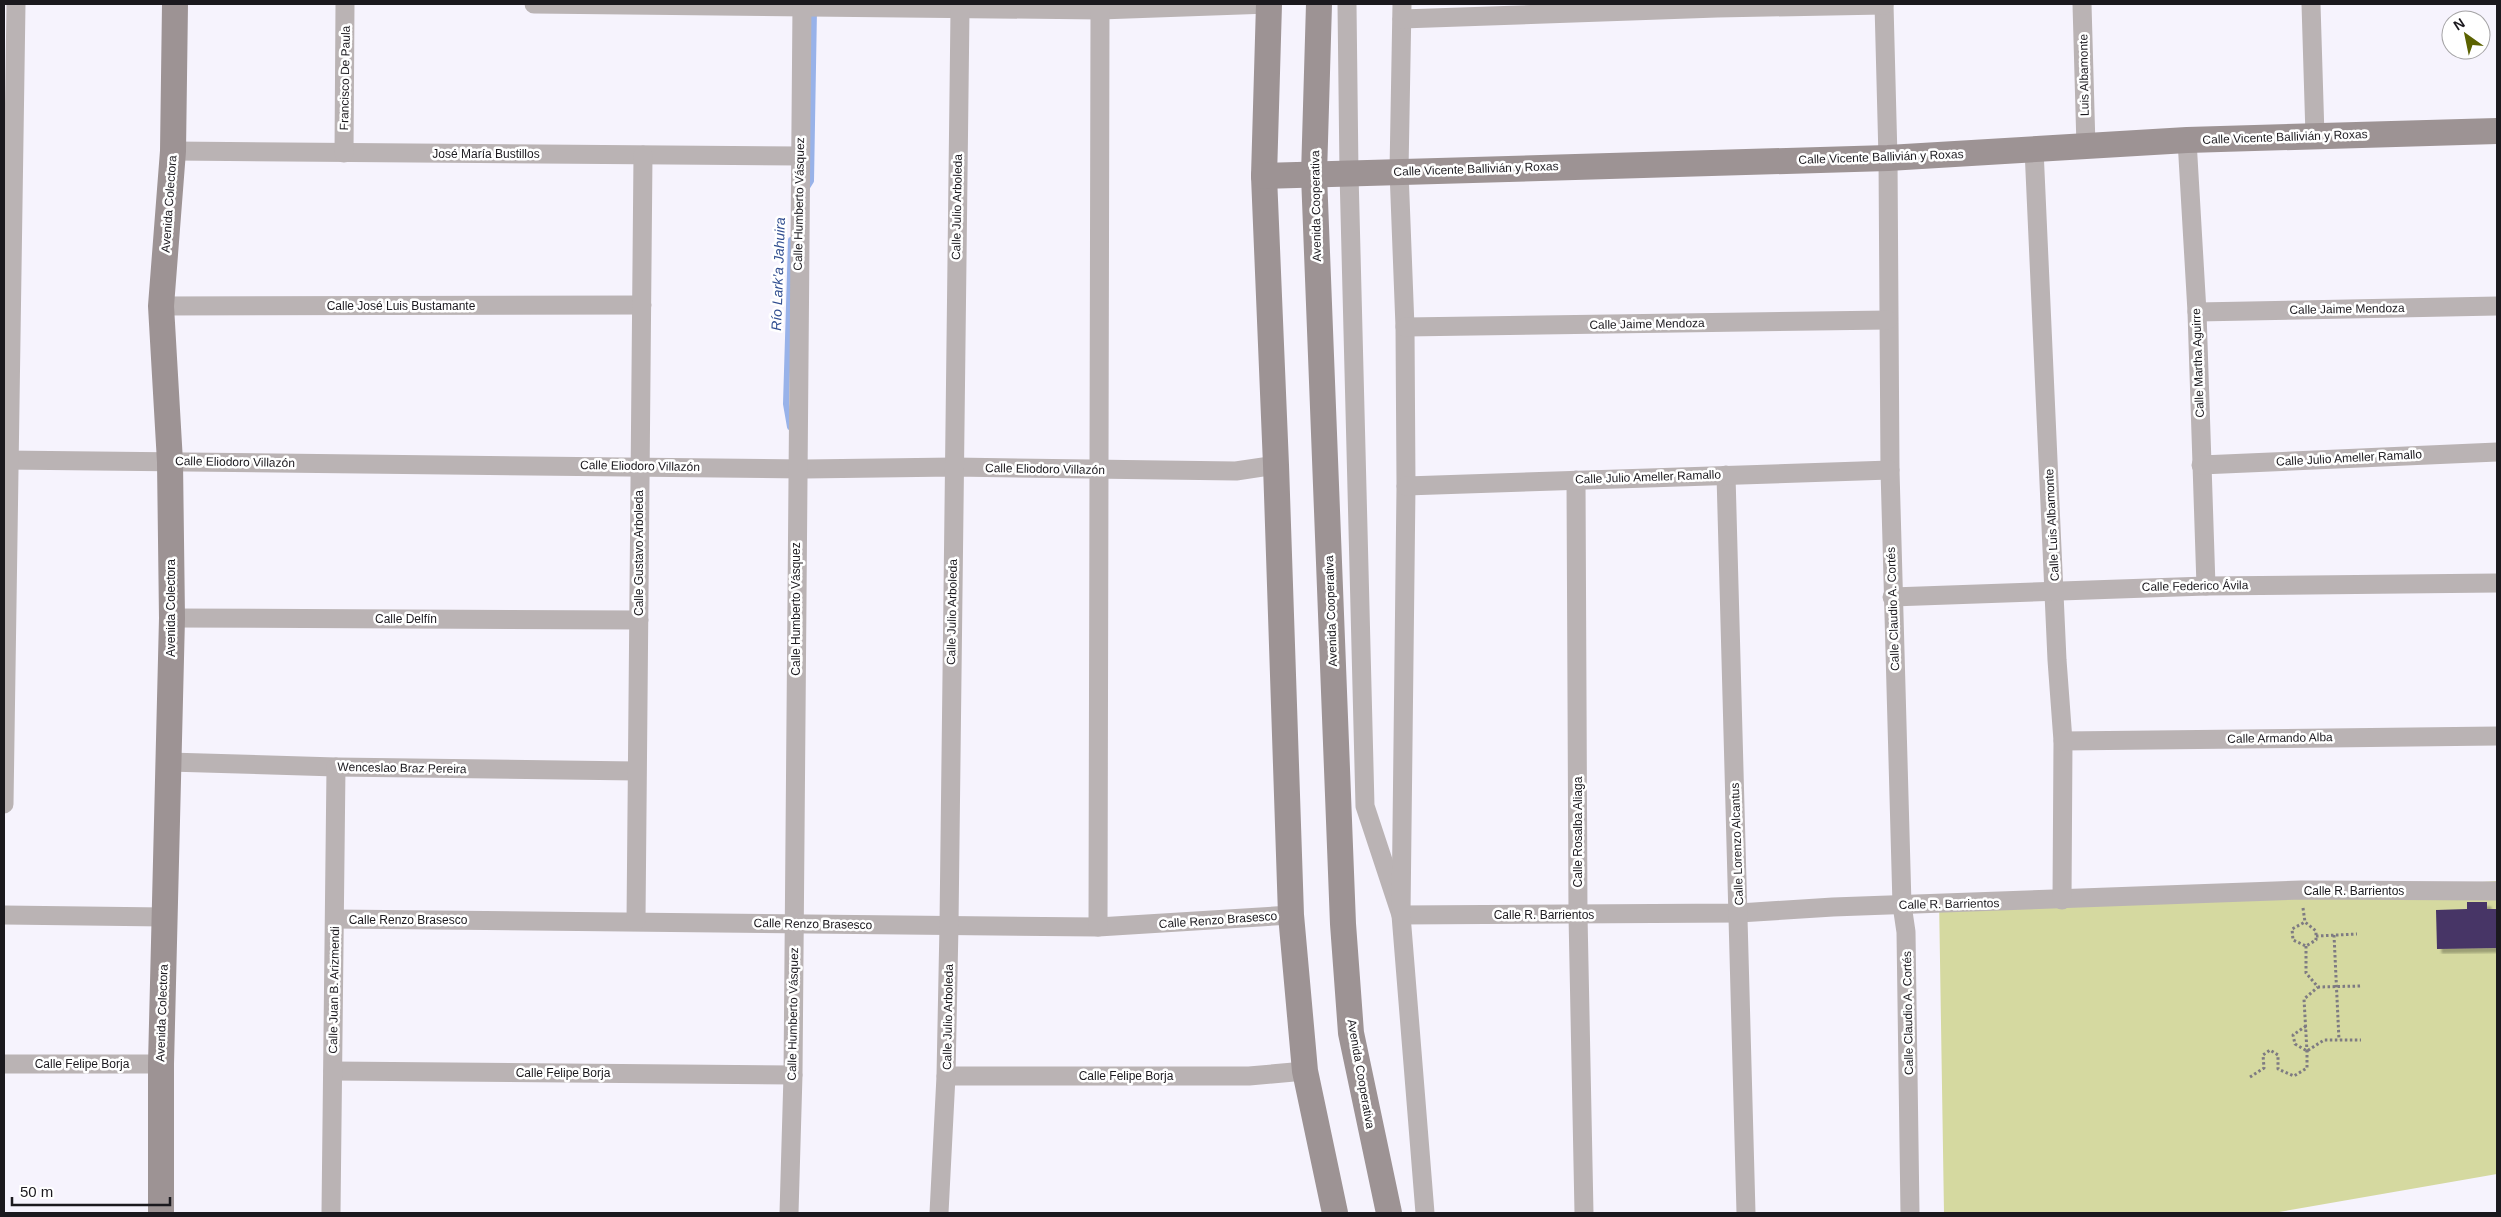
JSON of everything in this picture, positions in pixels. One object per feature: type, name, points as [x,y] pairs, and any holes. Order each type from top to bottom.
[{"type":"street","points":[[4,804],[6,460],[16,4]]},
{"type":"street","name":"Avenida Colectora","points":[[161,1213],[161,1064],[172,618],[170,462],[161,306],[173,151],[175,4]]},
{"type":"street","name":"Francisco De Paula","points":[[344,153],[345,4]]},
{"type":"street","points":[[534,4],[802,6],[960,10],[1100,10],[1269,4],[1264,176],[1291,915],[1305,1071],[1335,1213]]},
{"type":"street","name":"Avenida Cooperativa","points":[[1319,4],[1314,175],[1343,924],[1352,1033],[1389,1213]]},
{"type":"street","points":[[1347,4],[1349,173],[1365,806],[1401,916]]},
{"type":"street","points":[[1425,1213],[1401,916],[1406,486],[1406,327],[1399,171],[1402,11],[1884,4]]},
{"type":"street","name":"Calle Claudio A. Cortés","points":[[1884,4],[1888,158],[1892,597],[1902,905],[1906,932],[1910,1213]]},
{"type":"street","name":"Luis Albamonte","points":[[2082,4],[2086,147]]},
{"type":"street","points":[[2311,4],[2315,136]]},
{"type":"street","name":"Calle Humberto Vásquez","points":[[789,1213],[793,1075],[802,6]]},
{"type":"street","name":"Calle Julio Arboleda","points":[[939,1213],[946,1076],[950,925],[960,10]]},
{"type":"street","points":[[1098,927],[1100,10]]},
{"type":"street","name":"Calle Vicente Ballivián y Roxas","points":[[1264,176],[1888,158],[2187,140],[2497,132]]},
{"type":"street","name":"Calle Martha Aguirre","points":[[2187,140],[2197,312],[2206,586]]},
{"type":"street","name":"Calle Luis Albamonte","points":[[2034,149],[2063,741],[2062,900]]},
{"type":"street","name":"José María Bustillos","points":[[173,151],[800,156]]},
{"type":"street","name":"Calle Gustavo Arboleda","points":[[636,921],[643,155]]},
{"type":"street","name":"Calle José Luis Bustamante","points":[[161,306],[642,305]]},
{"type":"street","name":"Calle Jaime Mendoza","points":[[2197,312],[2497,306]]},
{"type":"street","name":"Calle Jaime Mendoza","points":[[1406,327],[1888,320]]},
{"type":"street","name":"Calle Julio Ameller Ramallo","points":[[2201,465],[2497,452]]},
{"type":"street","name":"Calle Eliodoro Villazón","points":[[6,460],[1236,471],[1276,465]]},
{"type":"street","name":"Calle Julio Ameller Ramallo","points":[[1406,486],[1890,470]]},
{"type":"street","name":"Calle Lorenzo Alcantus","points":[[1726,475],[1746,1213]]},
{"type":"street","name":"Calle Rosalba Aliaga","points":[[1576,480],[1578,915],[1584,1213]]},
{"type":"street","name":"Calle Federico Ávila","points":[[1892,597],[2206,586],[2497,583]]},
{"type":"street","name":"Calle Delfín","points":[[172,618],[639,620]]},
{"type":"street","name":"Calle Armando Alba","points":[[2063,741],[2497,736]]},
{"type":"street","name":"Wenceslao Braz Pereira","points":[[169,762],[336,767],[636,770]]},
{"type":"street","name":"Calle Juan B. Arizmendi","points":[[331,1213],[336,767]]},
{"type":"street","name":"Calle R. Barrientos","points":[[1401,916],[1739,913],[2301,890],[2497,891]]},
{"type":"street","points":[[4,915],[165,916]]},
{"type":"street","name":"Calle Renzo Brasesco","points":[[335,919],[1098,927],[1291,915]]},
{"type":"street","name":"Calle Felipe Borja","points":[[4,1064],[161,1064]]},
{"type":"street","name":"Calle Felipe Borja","points":[[333,1071],[793,1075]]},
{"type":"street","name":"Calle Felipe Borja","points":[[946,1076],[1249,1076],[1305,1071]]},
{"type":"path","points":[[2305,922],[2316,931],[2316,940],[2306,946],[2293,940],[2292,929],[2305,922]]},
{"type":"path","points":[[2316,936],[2357,934]]},
{"type":"path","points":[[2334,935],[2339,1040]]},
{"type":"path","points":[[2306,946],[2306,974],[2318,987]]},
{"type":"path","points":[[2307,1065],[2304,999],[2318,987],[2361,986]]},
{"type":"path","points":[[2306,1026],[2293,1035],[2294,1044],[2307,1052]]},
{"type":"path","points":[[2307,1052],[2324,1040],[2361,1040]]},
{"type":"path","points":[[2250,1078],[2264,1068],[2263,1054],[2270,1050],[2278,1055],[2278,1069],[2294,1076],[2307,1068],[2307,1052]]},
{"type":"green space","points":[[2497,881],[2497,1174],[2273,1213],[1944,1213],[1939,897],[2302,894]]},
{"type":"building","points":[[2467,902],[2487,902],[2487,909],[2497,909],[2497,948],[2437,949],[2436,910],[2467,909]]},
{"type":"waterway","name":"Río Lark’a Jahuira","points":[[806,189],[811,181],[814,10]]},
{"type":"waterway","name":"Río Lark’a Jahuira","points":[[790,427],[786,404],[791,240]]}]
